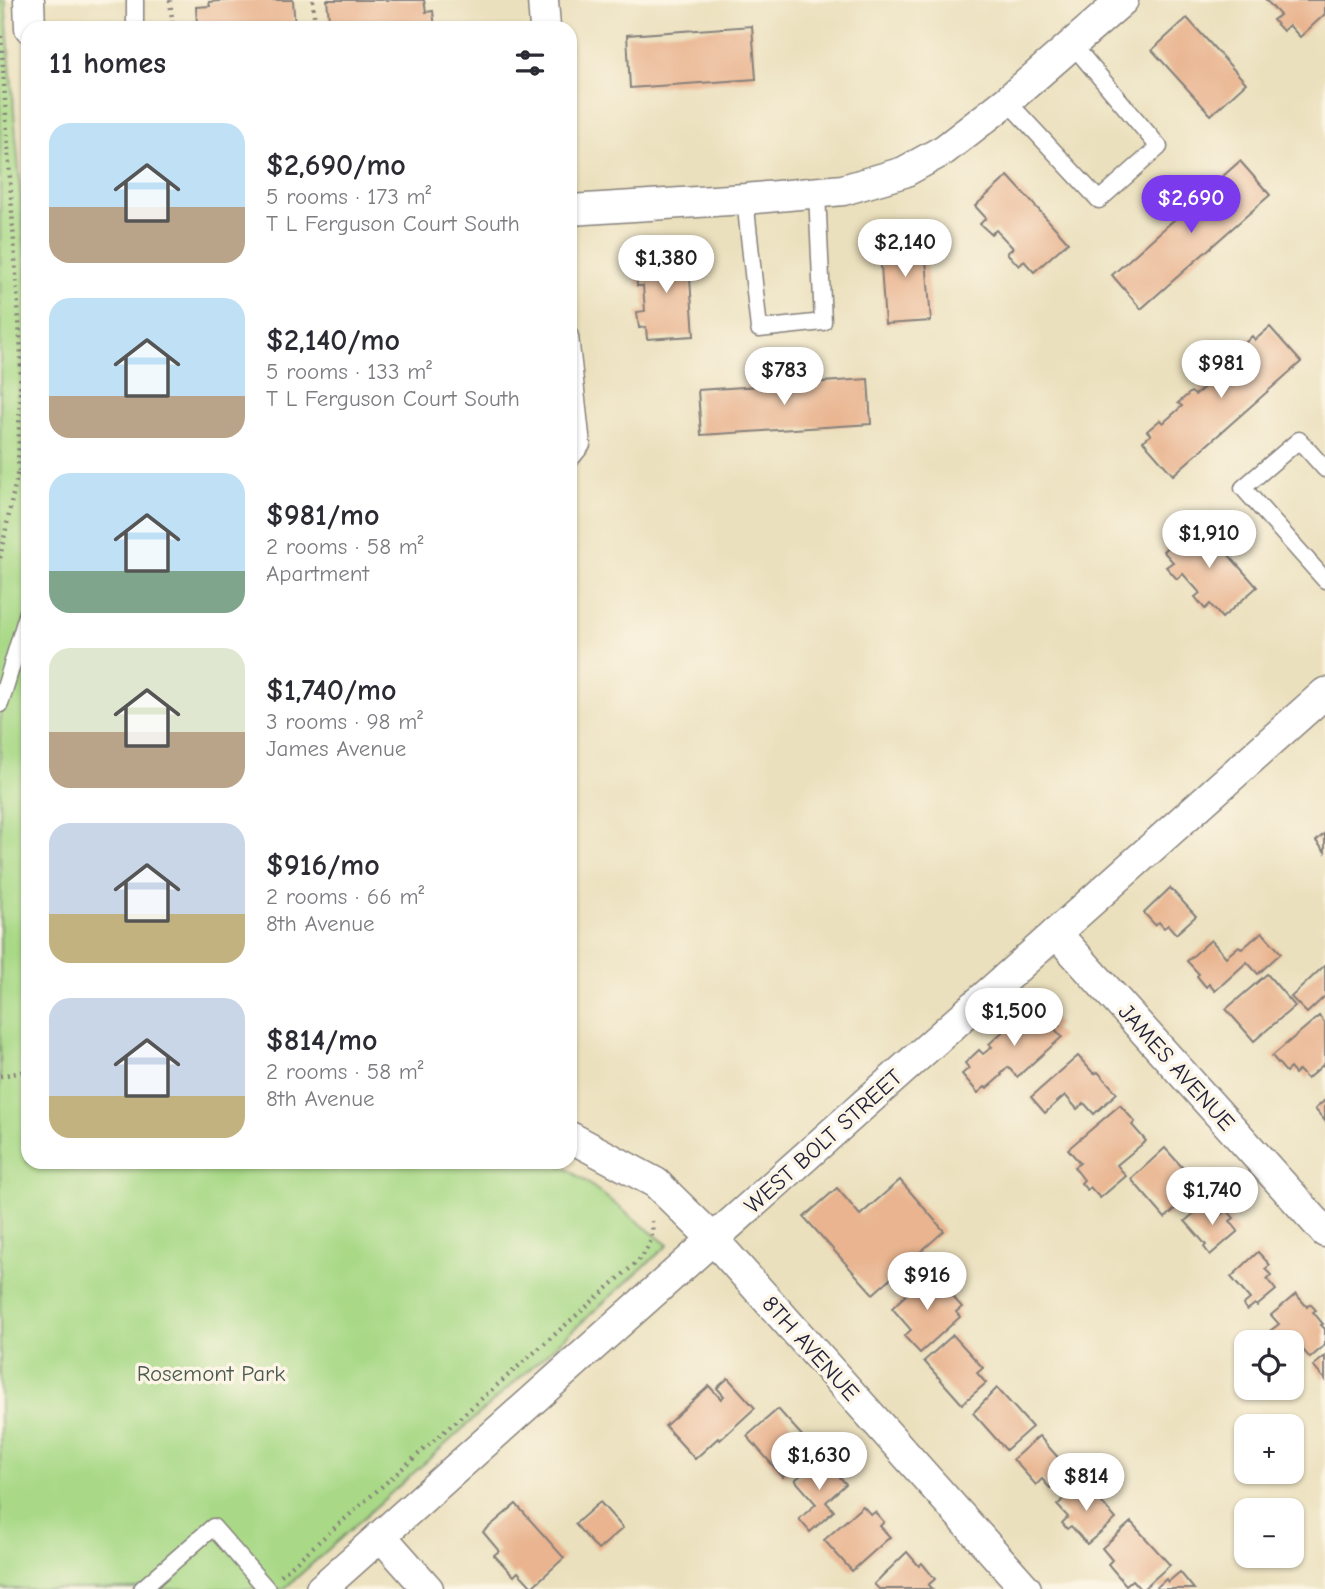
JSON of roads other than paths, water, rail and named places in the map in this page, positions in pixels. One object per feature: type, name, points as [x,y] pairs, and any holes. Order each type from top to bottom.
[{"type":"street","points":[[29,0],[30,21]]},
{"type":"street","points":[[543,0],[544,21]]},
{"type":"street","points":[[577,210],[817,193],[843,190],[904,172],[944,150],[1007,101],[1123,0]]},
{"type":"street","name":"WEST BOLT STREET","points":[[321,1589],[1325,693]]},
{"type":"street","name":"JAMES AVENUE","points":[[1056,933],[1325,1233]]},
{"type":"street","name":"8TH AVENUE","points":[[577,1141],[656,1183],[713,1239],[1026,1589]]},
{"type":"street","points":[[381,1536],[428,1589]]},
{"type":"lane","points":[[135,0],[135,21]]},
{"type":"lane","points":[[1007,101],[1099,201],[1159,147],[1072,44]]},
{"type":"lane","points":[[745,199],[759,329],[823,322],[817,193]]},
{"type":"lane","points":[[577,420],[582,444],[577,451]]},
{"type":"lane","points":[[1325,469],[1299,440],[1243,488],[1325,580]]},
{"type":"lane","points":[[0,704],[21,635]]},
{"type":"lane","points":[[142,1589],[212,1527],[267,1588]]},
{"type":"park label","name":"Rosemont Park","points":[[211,1373]]}]
